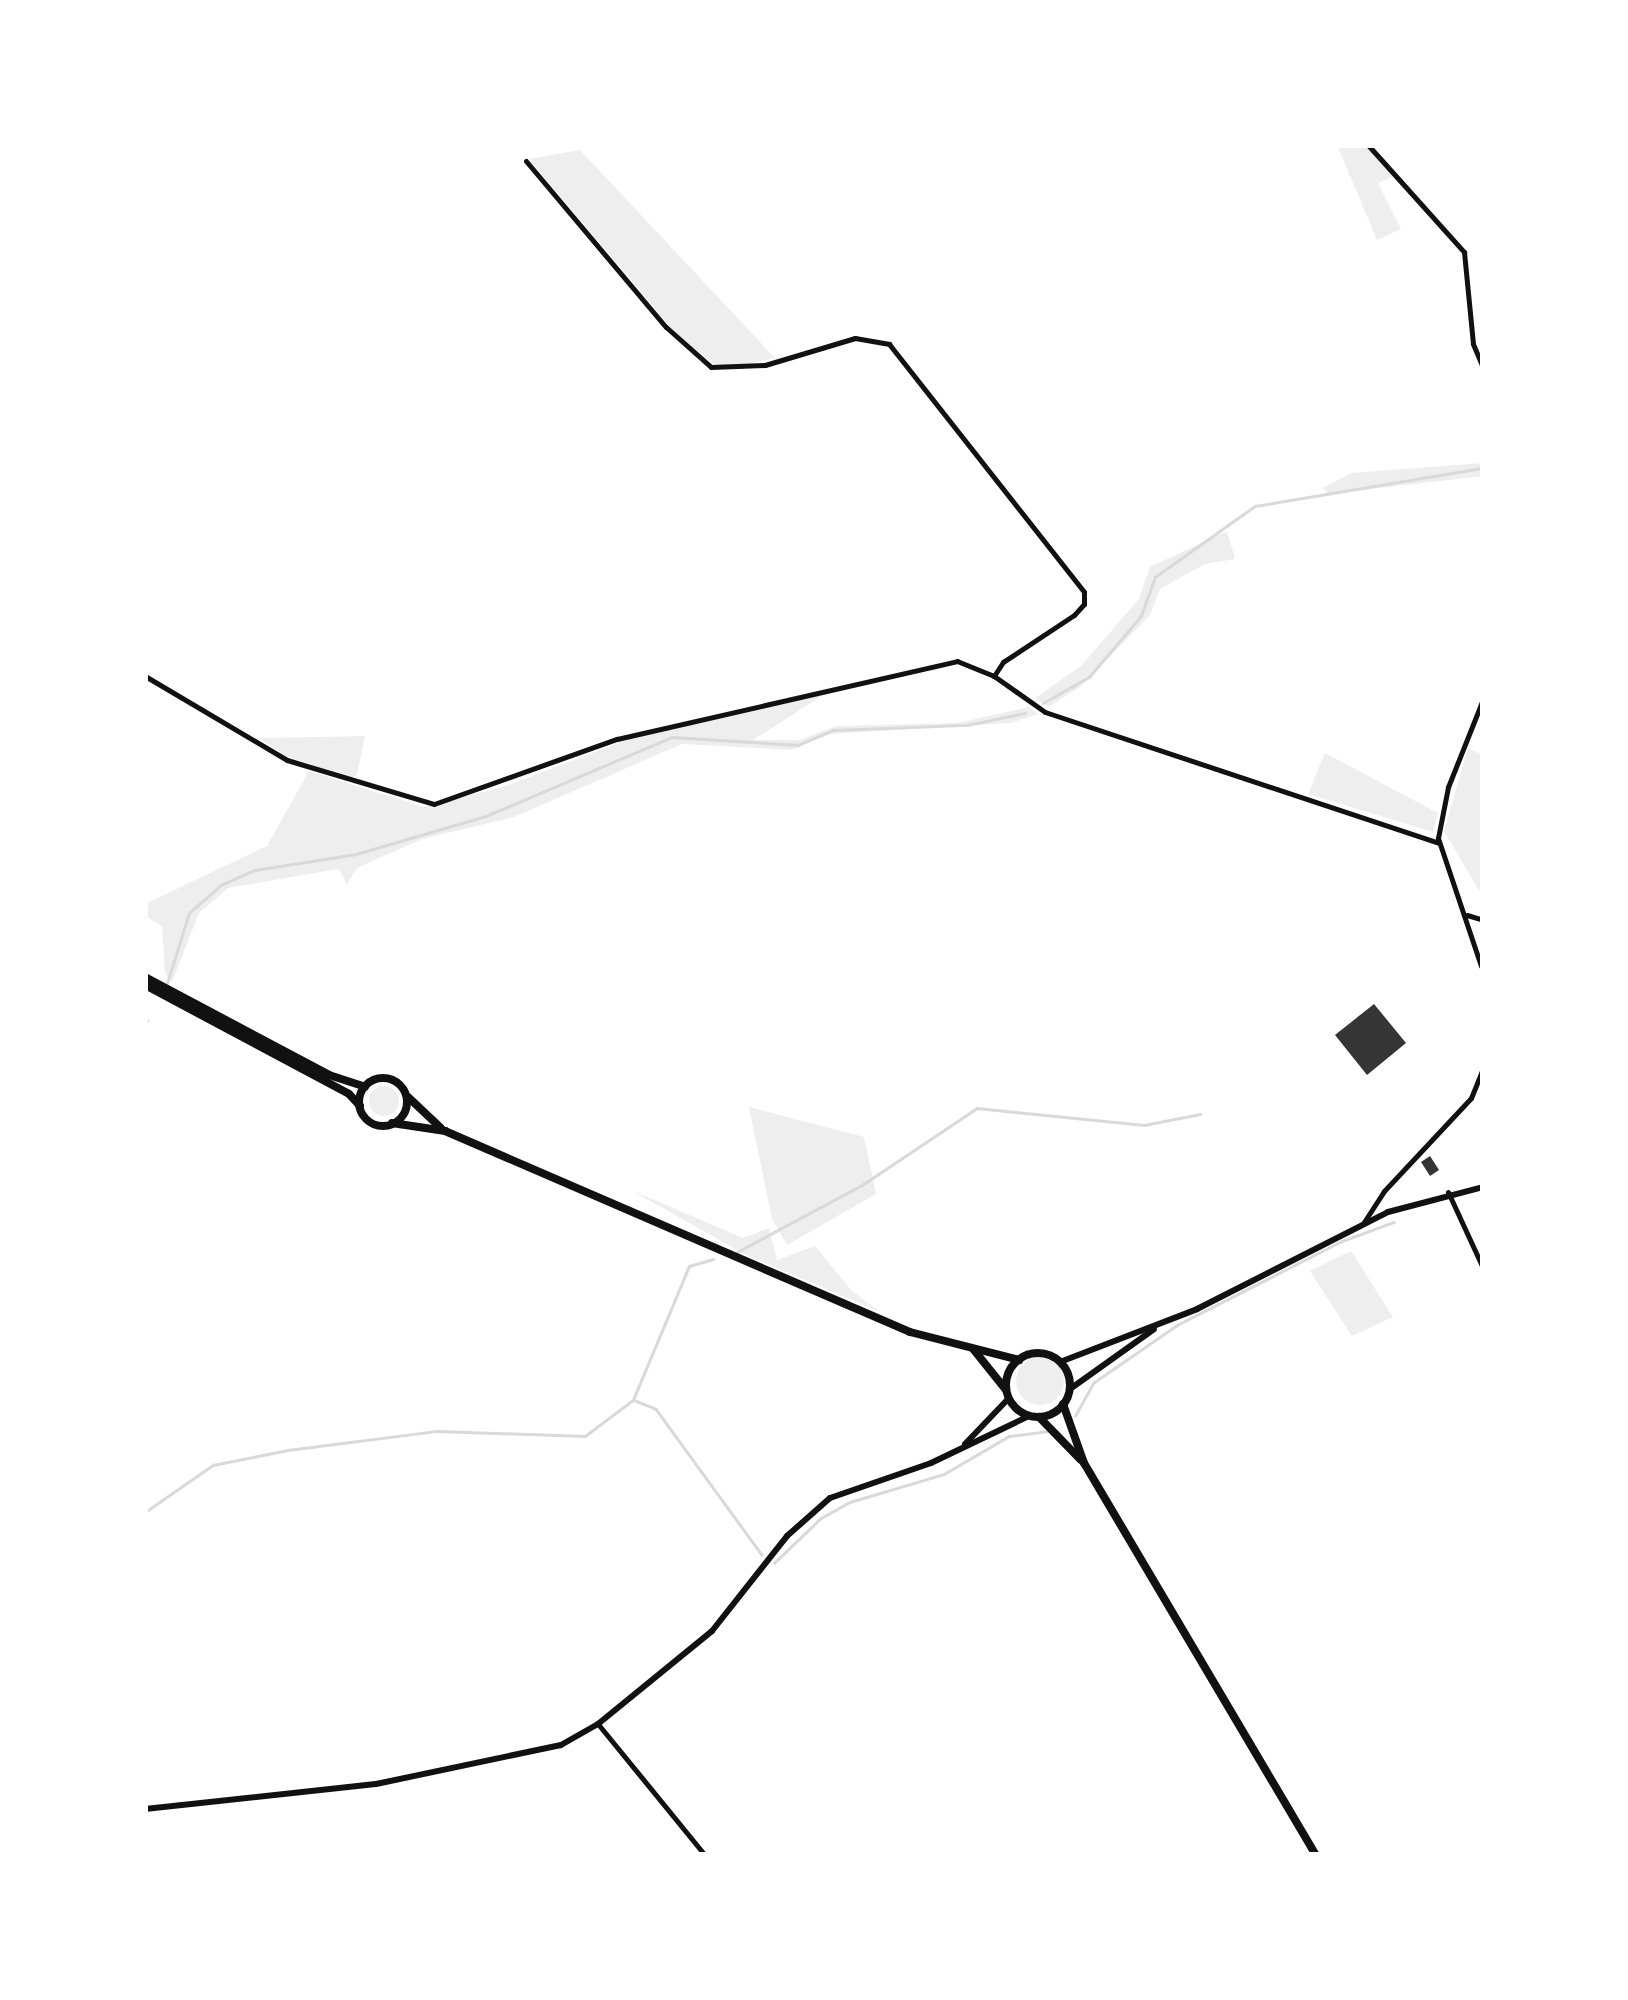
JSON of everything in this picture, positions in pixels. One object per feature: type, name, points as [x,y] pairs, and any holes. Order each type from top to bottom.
[{"type":"main road","points":[[145,977],[329,1075],[364,1086],[385,1078],[404,1090],[445,1131]]},
{"type":"main road","points":[[145,985],[349,1094],[374,1123],[445,1131],[821,1298],[1019,1360],[1044,1354],[1060,1362],[1070,1389],[1064,1404],[1084,1464],[1316,1855]]},
{"type":"main road","points":[[360,1106],[364,1086]]},
{"type":"main road","points":[[392,1123],[406,1106],[404,1090]]},
{"type":"main road","points":[[971,1347],[1008,1394],[1084,1464]]},
{"type":"main road","points":[[1008,1394],[1019,1360]]},
{"type":"main road","points":[[1034,1416],[1064,1404]]},
{"type":"street","points":[[1368,145],[1464,252],[1473,344],[1483,368]]},
{"type":"street","points":[[526,161],[666,326],[711,367],[764,365],[855,338],[889,344],[1084,592],[1084,604],[1074,615],[1003,662],[994,676]]},
{"type":"street","points":[[145,676],[287,760],[434,804],[617,739],[932,662],[958,660],[994,676],[1044,712],[1438,843]]},
{"type":"street","points":[[1482,968],[1438,843],[1448,787],[1483,699]]},
{"type":"street","points":[[1466,915],[1483,920]]},
{"type":"street","points":[[1364,1222],[1384,1191],[1471,1098],[1483,1070]]},
{"type":"street","points":[[1060,1362],[1166,1322],[1364,1222],[1448,1192],[1483,1186]]},
{"type":"street","points":[[1448,1192],[1483,1268]]},
{"type":"street","points":[[1070,1389],[1166,1322]]},
{"type":"street","points":[[961,1449],[1008,1394]]},
{"type":"street","points":[[145,1809],[447,1772],[561,1745],[598,1724],[712,1631],[788,1536],[830,1498],[961,1449],[1034,1416]]},
{"type":"street","points":[[598,1724],[705,1855]]},
{"type":"shaded area","points":[[1337,145],[1365,145],[1394,176],[1378,183],[1401,229],[1377,240]]},
{"type":"shaded area","points":[[580,150],[775,358],[731,368],[713,364],[673,330],[529,159]]},
{"type":"shaded area","points":[[1483,463],[1483,476],[1328,494],[1323,488],[1351,473]]},
{"type":"shaded area","points":[[1227,531],[1235,559],[1205,564],[1160,589],[1150,615],[1080,687],[1048,707],[1035,698],[1081,666],[1139,599],[1150,567]]},
{"type":"shaded area","points":[[834,688],[753,740],[800,740],[836,726],[957,723],[1029,707],[1038,714],[1011,723],[829,734],[792,750],[682,744],[514,817],[422,839],[357,868],[347,885],[339,869],[228,888],[199,913],[172,982],[165,973],[162,926],[145,916],[145,904],[267,846],[309,771],[424,807],[506,786],[621,742]]},
{"type":"shaded area","points":[[365,736],[357,775],[350,778],[286,756],[259,738]]},
{"type":"shaded area","points":[[1468,748],[1483,755],[1483,897],[1444,831]]},
{"type":"shaded area","points":[[1325,753],[1438,813],[1433,832],[1308,794]]},
{"type":"shaded area","points":[[384,1086],[394,1091],[399,1101],[394,1111],[384,1116],[374,1111],[369,1101],[374,1091]]},
{"type":"shaded area","points":[[749,1107],[864,1137],[876,1194],[787,1245],[772,1219]]},
{"type":"shaded area","points":[[631,1190],[743,1238],[769,1228],[777,1260],[815,1246],[852,1291],[880,1312],[744,1254]]},
{"type":"shaded area","points":[[1351,1251],[1393,1317],[1352,1336],[1310,1271]]},
{"type":"shaded area","points":[[1040,1357],[1057,1364],[1064,1381],[1057,1398],[1040,1405],[1023,1398],[1016,1381],[1023,1364]]},
{"type":"building","points":[[1374,1004],[1406,1043],[1367,1075],[1335,1035]]},
{"type":"building","points":[[1430,1156],[1439,1170],[1430,1176],[1421,1162]]},
{"type":"waterway","points":[[1043,703],[1089,677],[1141,616],[1155,577],[1255,506],[1483,468]]},
{"type":"waterway","points":[[167,983],[189,913],[221,885],[255,870],[356,854],[486,816],[672,737],[798,745],[834,730],[967,725],[1025,713]]},
{"type":"waterway","points":[[737,1252],[862,1185],[977,1108],[1144,1125],[1200,1114]]},
{"type":"waterway","points":[[1075,1416],[1093,1383],[1177,1325],[1342,1241],[1394,1222]]},
{"type":"waterway","points":[[145,1512],[213,1465],[288,1450],[437,1431],[585,1436],[633,1400],[689,1266],[713,1259]]},
{"type":"waterway","points":[[634,1400],[656,1409],[762,1555]]},
{"type":"waterway","points":[[774,1563],[821,1518],[850,1502],[944,1474],[1009,1436],[1047,1431]]}]
